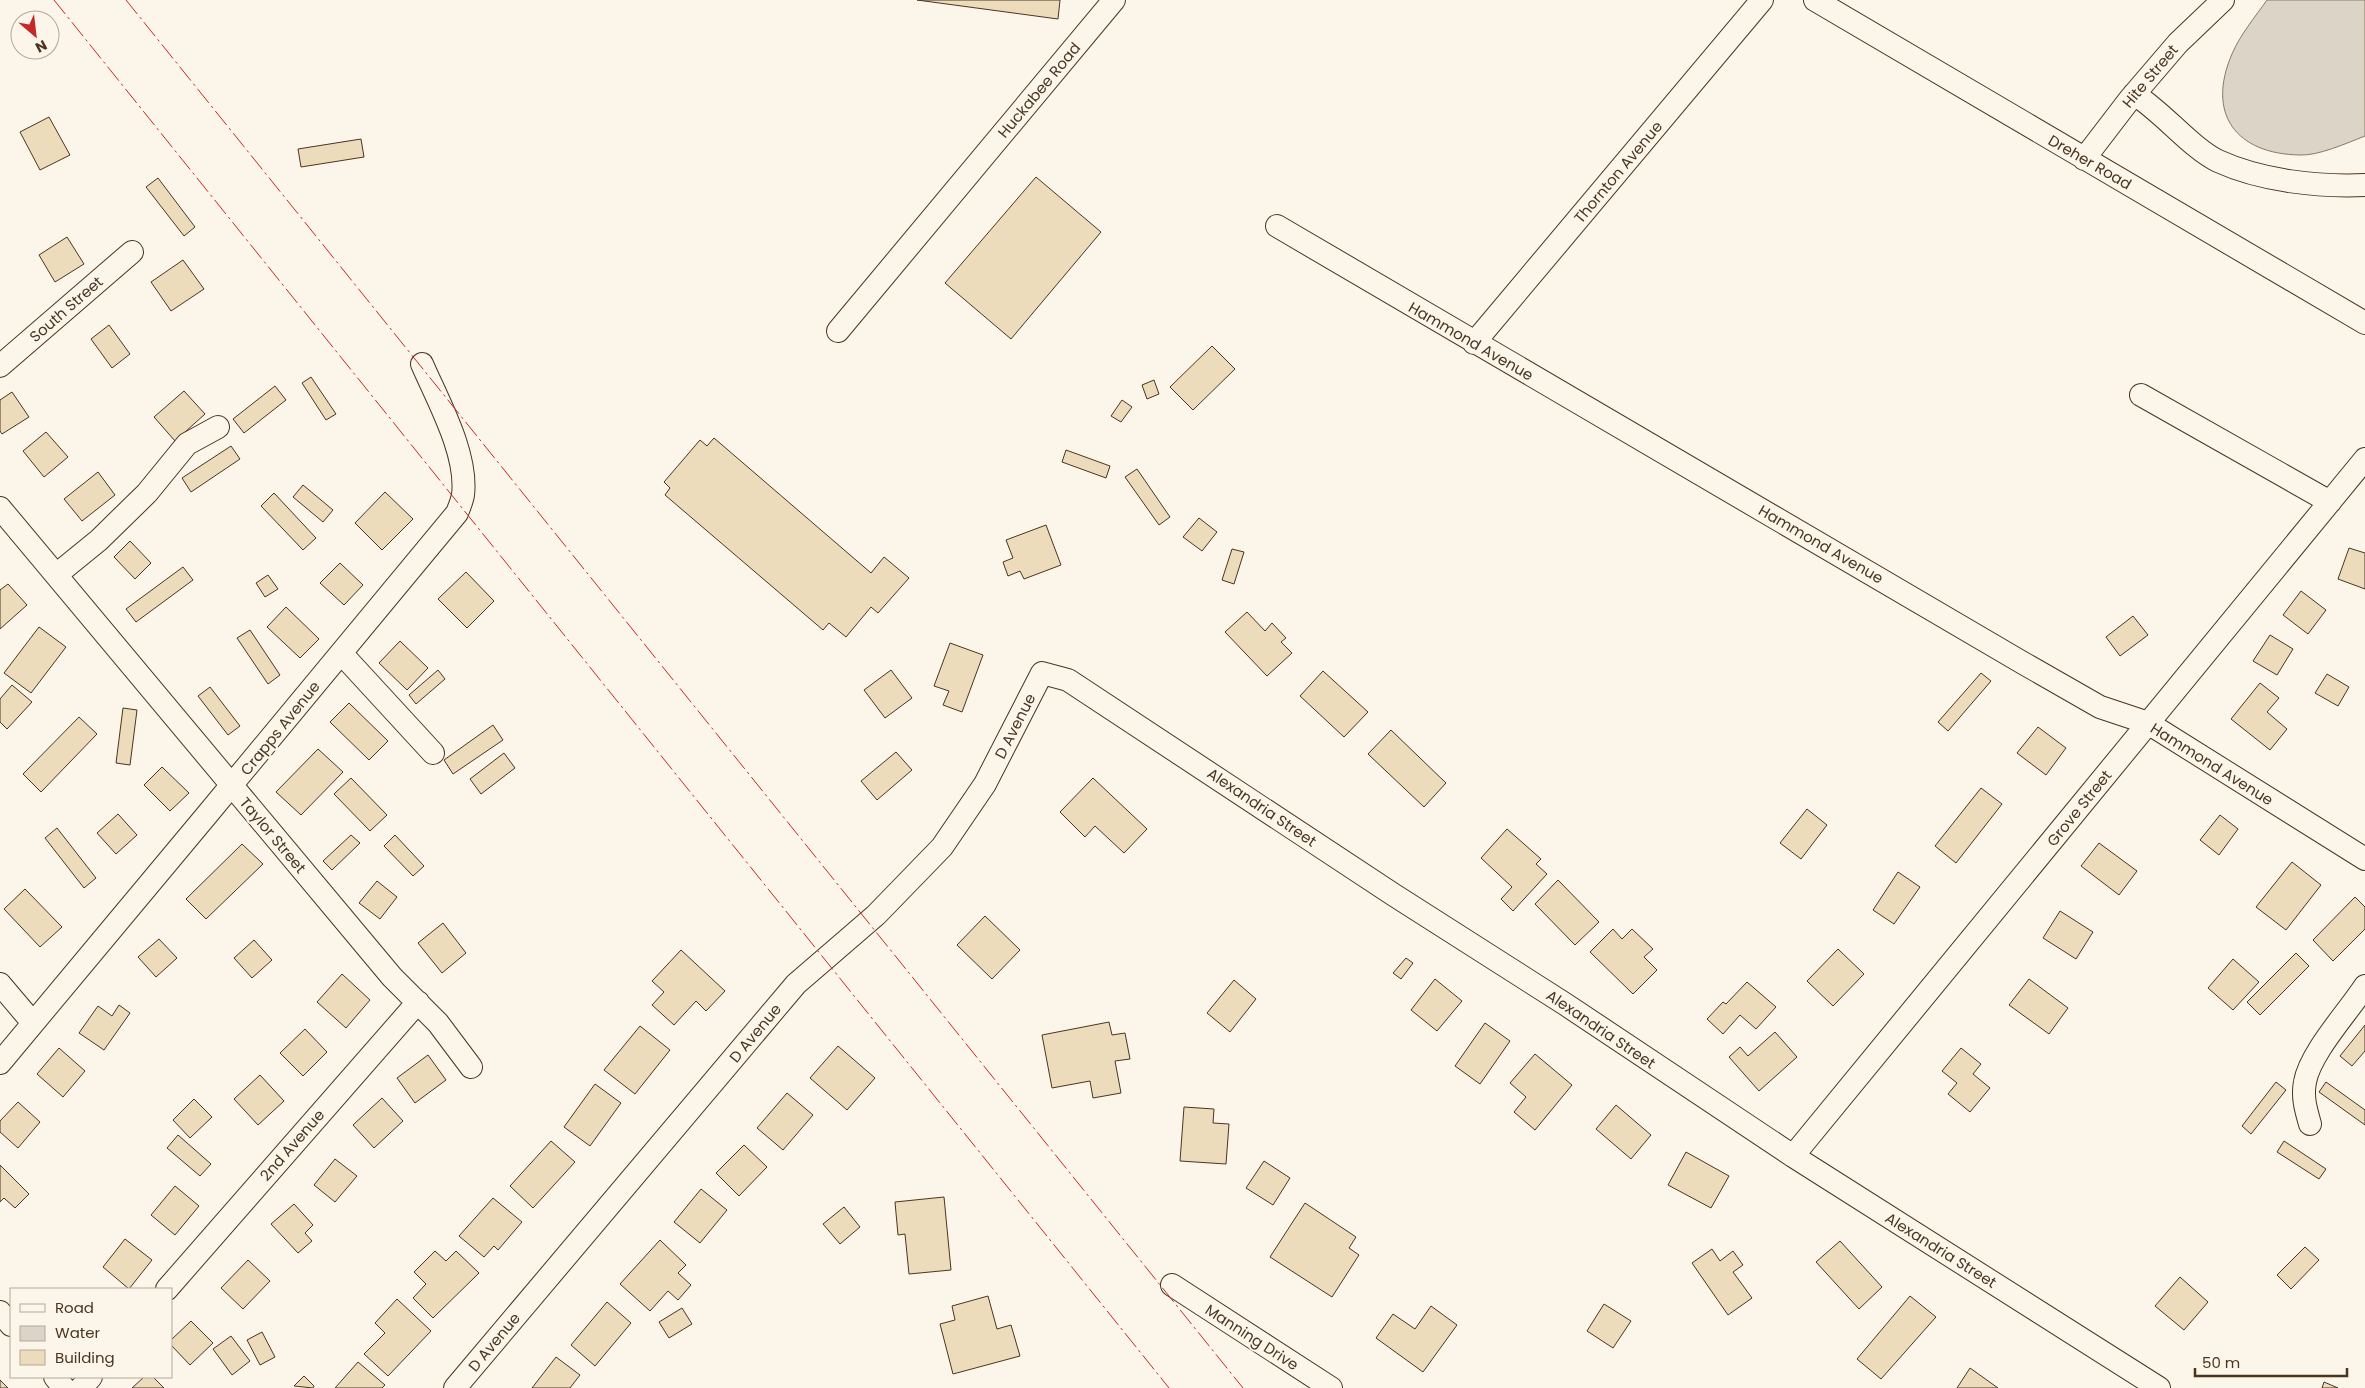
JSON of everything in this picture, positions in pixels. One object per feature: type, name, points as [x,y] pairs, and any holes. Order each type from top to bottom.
[{"type":"street","name":"Huckabee Road","points":[[838,331],[1114,0]]},
{"type":"street","name":"Thornton Avenue","points":[[1474,343],[1762,0]]},
{"type":"street","name":"Dreher Road","points":[[1815,0],[2365,323]]},
{"type":"street","name":"Hite Street","points":[[2084,159],[2134,94],[2178,43],[2223,0]]},
{"type":"street","points":[[2134,94],[2152,105],[2218,160],[2306,184],[2365,185]]},
{"type":"street","name":"Hammond Avenue","points":[[1277,226],[1474,343],[2100,707],[2148,723],[2365,859]]},
{"type":"street","name":"South Street","points":[[0,366],[132,252]]},
{"type":"street","name":"Crapps Avenue","points":[[0,1063],[232,786],[283,720],[457,514],[463,496],[463,478],[455,441],[422,364]]},
{"type":"street","points":[[2141,395],[2330,502]]},
{"type":"street","points":[[56,574],[99,540],[147,493],[187,444],[218,427]]},
{"type":"street","name":"Grove Street","points":[[1793,1156],[2365,459]]},
{"type":"street","name":"Taylor Street","points":[[0,508],[392,977],[438,1023],[471,1067]]},
{"type":"street","points":[[341,653],[433,753]]},
{"type":"street","name":"Alexandria Street","points":[[1042,673],[1068,680],[1394,895],[1565,1004],[1793,1156],[2159,1388]]},
{"type":"street","name":"D Avenue","points":[[455,1388],[796,984],[876,915],[942,847],[965,816],[985,784],[1042,673]]},
{"type":"street","points":[[0,984],[33,1024]]},
{"type":"street","points":[[2310,1124],[2305,1108],[2305,1080],[2325,1043],[2365,986]]},
{"type":"street","name":"2nd Avenue","points":[[168,1288],[418,1002]]},
{"type":"street","name":"Manning Drive","points":[[1172,1285],[1331,1388]]},
{"type":"street","points":[[0,1312],[10,1324]]},
{"type":"street","points":[[56,1378],[64,1388]]},
{"type":"street","points":[[81,1388],[90,1378]]},
{"type":"water","points":[[2267,0],[2365,0],[2365,136],[2324,151],[2300,155],[2278,153],[2259,147],[2244,138],[2232,127],[2225,112],[2223,95],[2225,76],[2239,40]]},
{"type":"building","points":[[917,0],[1060,0],[1058,19]]},
{"type":"building","points":[[49,117],[70,155],[40,170],[20,132]]},
{"type":"building","points":[[361,139],[364,157],[301,167],[298,149]]},
{"type":"building","points":[[1036,177],[1101,232],[1011,339],[945,283]]},
{"type":"building","points":[[158,178],[195,227],[184,236],[146,187]]},
{"type":"building","points":[[67,237],[84,264],[55,282],[39,255]]},
{"type":"building","points":[[183,260],[204,289],[171,311],[151,282]]},
{"type":"building","points":[[109,325],[130,354],[112,368],[91,339]]},
{"type":"building","points":[[1212,346],[1235,369],[1193,410],[1170,387]]},
{"type":"building","points":[[311,377],[336,414],[326,420],[302,383]]},
{"type":"building","points":[[1154,380],[1159,394],[1147,399],[1142,385]]},
{"type":"building","points":[[275,386],[286,400],[244,433],[233,419]]},
{"type":"building","points":[[184,391],[205,414],[175,441],[154,417]]},
{"type":"building","points":[[12,392],[29,417],[2,434],[0,431],[0,400]]},
{"type":"building","points":[[1122,400],[1132,407],[1121,422],[1111,416]]},
{"type":"building","points":[[46,432],[68,457],[44,477],[23,451]]},
{"type":"building","points":[[714,438],[871,573],[884,557],[909,578],[878,613],[871,607],[846,637],[829,623],[823,630],[665,495],[670,488],[664,482],[700,440],[707,446]]},
{"type":"building","points":[[231,446],[240,459],[191,492],[182,478]]},
{"type":"building","points":[[1066,450],[1110,466],[1106,478],[1062,462]]},
{"type":"building","points":[[1137,469],[1170,517],[1159,525],[1125,477]]},
{"type":"building","points":[[98,472],[115,495],[82,521],[64,499]]},
{"type":"building","points":[[303,485],[333,510],[323,522],[293,497]]},
{"type":"building","points":[[385,492],[413,519],[382,550],[355,523]]},
{"type":"building","points":[[274,493],[316,538],[303,550],[261,506]]},
{"type":"building","points":[[1199,518],[1217,532],[1202,551],[1183,537]]},
{"type":"building","points":[[1046,525],[1061,565],[1024,579],[1020,571],[1008,576],[1003,562],[1013,558],[1006,540]]},
{"type":"building","points":[[130,541],[151,563],[135,579],[114,557]]},
{"type":"building","points":[[2349,548],[2365,553],[2365,589],[2338,579]]},
{"type":"building","points":[[1232,549],[1244,552],[1234,584],[1222,580]]},
{"type":"building","points":[[340,563],[363,585],[344,605],[320,583]]},
{"type":"building","points":[[183,567],[193,580],[136,622],[126,609]]},
{"type":"building","points":[[466,572],[494,601],[467,628],[438,599]]},
{"type":"building","points":[[268,575],[278,589],[265,597],[256,583]]},
{"type":"building","points":[[8,584],[27,605],[0,629],[0,590]]},
{"type":"building","points":[[2301,591],[2326,610],[2308,634],[2283,615]]},
{"type":"building","points":[[286,607],[319,639],[300,658],[267,627]]},
{"type":"building","points":[[1247,612],[1265,631],[1272,623],[1286,638],[1281,642],[1292,653],[1267,676],[1225,632]]},
{"type":"building","points":[[2133,616],[2148,635],[2120,656],[2106,637]]},
{"type":"building","points":[[39,627],[66,647],[31,693],[4,673]]},
{"type":"building","points":[[250,630],[280,675],[268,684],[237,638]]},
{"type":"building","points":[[2270,635],[2293,649],[2277,675],[2253,661]]},
{"type":"building","points":[[400,641],[428,668],[407,690],[379,663]]},
{"type":"building","points":[[950,643],[983,655],[962,712],[943,705],[949,691],[934,686]]},
{"type":"building","points":[[438,670],[445,679],[416,704],[409,695]]},
{"type":"building","points":[[891,670],[912,698],[885,718],[864,690]]},
{"type":"building","points":[[1323,671],[1368,712],[1344,737],[1300,696]]},
{"type":"building","points":[[1981,673],[1991,681],[1948,731],[1938,722]]},
{"type":"building","points":[[2327,674],[2349,687],[2338,706],[2315,693]]},
{"type":"building","points":[[2260,683],[2279,698],[2267,712],[2287,729],[2270,750],[2231,719]]},
{"type":"building","points":[[12,685],[32,702],[7,729],[0,722],[0,699]]},
{"type":"building","points":[[210,687],[240,726],[228,735],[198,696]]},
{"type":"building","points":[[349,703],[388,741],[369,760],[330,722]]},
{"type":"building","points":[[123,708],[137,710],[130,765],[116,763]]},
{"type":"building","points":[[79,717],[97,734],[41,792],[23,774]]},
{"type":"building","points":[[493,725],[503,740],[453,774],[444,760]]},
{"type":"building","points":[[2038,727],[2066,748],[2046,775],[2017,753]]},
{"type":"building","points":[[1391,730],[1446,783],[1424,807],[1368,754]]},
{"type":"building","points":[[318,749],[343,772],[301,815],[276,792]]},
{"type":"building","points":[[896,752],[912,770],[877,800],[861,781]]},
{"type":"building","points":[[504,753],[515,768],[481,794],[470,779]]},
{"type":"building","points":[[162,767],[189,793],[170,811],[144,785]]},
{"type":"building","points":[[351,778],[387,815],[370,831],[334,794]]},
{"type":"building","points":[[1093,778],[1147,829],[1124,853],[1095,826],[1085,837],[1060,812]]},
{"type":"building","points":[[1981,788],[2002,804],[1956,863],[1935,846]]},
{"type":"building","points":[[1807,809],[1827,825],[1801,859],[1780,843]]},
{"type":"building","points":[[118,814],[137,835],[116,854],[97,833]]},
{"type":"building","points":[[2220,815],[2238,829],[2219,855],[2200,840]]},
{"type":"building","points":[[57,828],[96,878],[84,888],[45,838]]},
{"type":"building","points":[[1507,829],[1541,859],[1536,864],[1547,874],[1513,911],[1501,899],[1512,887],[1481,858]]},
{"type":"building","points":[[351,835],[360,843],[332,870],[323,861]]},
{"type":"building","points":[[395,835],[424,866],[413,876],[384,846]]},
{"type":"building","points":[[2099,843],[2137,871],[2119,895],[2081,866]]},
{"type":"building","points":[[242,844],[263,864],[206,919],[186,899]]},
{"type":"building","points":[[2292,862],[2321,885],[2286,930],[2256,907]]},
{"type":"building","points":[[1898,872],[1920,887],[1894,924],[1873,910]]},
{"type":"building","points":[[1558,880],[1599,922],[1575,945],[1535,904]]},
{"type":"building","points":[[377,881],[397,897],[380,919],[359,903]]},
{"type":"building","points":[[25,889],[62,927],[40,947],[4,909]]},
{"type":"building","points":[[2355,897],[2365,907],[2365,929],[2333,961],[2313,940]]},
{"type":"building","points":[[2060,911],[2093,932],[2076,959],[2043,938]]},
{"type":"building","points":[[985,916],[1020,950],[992,979],[957,945]]},
{"type":"building","points":[[443,923],[466,953],[442,973],[418,943]]},
{"type":"building","points":[[1613,929],[1622,939],[1632,929],[1653,949],[1644,957],[1657,970],[1633,994],[1590,952]]},
{"type":"building","points":[[159,939],[177,958],[156,977],[138,957]]},
{"type":"building","points":[[254,940],[272,960],[252,978],[234,958]]},
{"type":"building","points":[[1838,949],[1864,974],[1833,1006],[1807,981]]},
{"type":"building","points":[[681,950],[725,991],[706,1011],[696,1001],[674,1025],[652,1005],[664,992],[652,981]]},
{"type":"building","points":[[2296,953],[2309,966],[2260,1015],[2247,1002]]},
{"type":"building","points":[[1406,958],[1413,963],[1401,979],[1393,973]]},
{"type":"building","points":[[2233,959],[2259,982],[2233,1010],[2208,988]]},
{"type":"building","points":[[342,974],[370,1000],[346,1028],[317,1002]]},
{"type":"building","points":[[1435,979],[1462,1001],[1437,1031],[1411,1010]]},
{"type":"building","points":[[2029,979],[2068,1008],[2049,1034],[2009,1005]]},
{"type":"building","points":[[1234,980],[1256,999],[1230,1032],[1207,1013]]},
{"type":"building","points":[[1747,982],[1776,1007],[1756,1029],[1740,1015],[1723,1034],[1707,1019],[1723,1002],[1726,1004]]},
{"type":"building","points":[[119,1005],[130,1013],[104,1050],[79,1033],[98,1006],[112,1016]]},
{"type":"building","points":[[1109,1022],[1112,1035],[1125,1033],[1130,1059],[1115,1061],[1121,1093],[1093,1098],[1090,1081],[1052,1088],[1042,1035]]},
{"type":"building","points":[[1485,1023],[1510,1041],[1480,1084],[1455,1066]]},
{"type":"building","points":[[2365,1025],[2365,1051],[2352,1066],[2340,1056]]},
{"type":"building","points":[[640,1026],[670,1050],[635,1094],[604,1070]]},
{"type":"building","points":[[305,1029],[327,1052],[303,1076],[280,1053]]},
{"type":"building","points":[[1775,1032],[1797,1057],[1759,1091],[1729,1057],[1740,1047],[1748,1056]]},
{"type":"building","points":[[838,1046],[875,1078],[847,1110],[810,1078]]},
{"type":"building","points":[[59,1048],[85,1071],[63,1097],[37,1074]]},
{"type":"building","points":[[1961,1048],[1981,1064],[1973,1074],[1990,1088],[1970,1112],[1948,1094],[1957,1083],[1942,1071]]},
{"type":"building","points":[[1535,1054],[1572,1085],[1535,1130],[1514,1112],[1526,1097],[1510,1083]]},
{"type":"building","points":[[428,1055],[446,1080],[415,1103],[397,1078]]},
{"type":"building","points":[[260,1075],[284,1101],[258,1125],[234,1099]]},
{"type":"building","points":[[2276,1082],[2286,1090],[2251,1134],[2242,1126]]},
{"type":"building","points":[[2326,1082],[2365,1110],[2365,1125],[2319,1092]]},
{"type":"building","points":[[595,1084],[621,1103],[590,1146],[564,1127]]},
{"type":"building","points":[[787,1093],[813,1115],[783,1150],[757,1128]]},
{"type":"building","points":[[382,1098],[403,1121],[374,1148],[353,1125]]},
{"type":"building","points":[[194,1099],[212,1117],[190,1138],[173,1120]]},
{"type":"building","points":[[18,1102],[40,1122],[18,1148],[0,1132],[0,1121]]},
{"type":"building","points":[[1616,1105],[1651,1135],[1631,1159],[1596,1129]]},
{"type":"building","points":[[1184,1107],[1214,1109],[1213,1123],[1229,1124],[1226,1164],[1180,1161]]},
{"type":"building","points":[[178,1135],[211,1164],[200,1176],[167,1148]]},
{"type":"building","points":[[551,1141],[575,1162],[533,1208],[510,1186]]},
{"type":"building","points":[[2284,1141],[2326,1169],[2319,1179],[2277,1152]]},
{"type":"building","points":[[744,1145],[767,1167],[739,1196],[716,1173]]},
{"type":"building","points":[[1686,1152],[1729,1176],[1711,1208],[1668,1185]]},
{"type":"building","points":[[335,1159],[357,1176],[335,1202],[314,1185]]},
{"type":"building","points":[[1264,1161],[1290,1178],[1273,1205],[1246,1188]]},
{"type":"building","points":[[0,1165],[29,1194],[15,1208],[4,1198],[0,1202]]},
{"type":"building","points":[[175,1186],[199,1206],[175,1235],[151,1215]]},
{"type":"building","points":[[701,1189],[727,1210],[700,1243],[674,1222]]},
{"type":"building","points":[[944,1197],[951,1270],[909,1274],[905,1234],[898,1235],[895,1202]]},
{"type":"building","points":[[493,1198],[522,1222],[498,1250],[494,1246],[484,1257],[459,1236]]},
{"type":"building","points":[[1305,1203],[1356,1237],[1349,1248],[1359,1255],[1332,1297],[1270,1257]]},
{"type":"building","points":[[294,1204],[313,1225],[305,1233],[312,1241],[298,1253],[271,1224]]},
{"type":"building","points":[[844,1207],[860,1227],[840,1244],[823,1224]]},
{"type":"building","points":[[125,1239],[152,1260],[130,1288],[103,1267]]},
{"type":"building","points":[[660,1240],[686,1265],[678,1273],[691,1285],[678,1300],[668,1291],[650,1311],[620,1284]]},
{"type":"building","points":[[1840,1241],[1882,1287],[1859,1309],[1816,1262]]},
{"type":"building","points":[[2305,1247],[2319,1260],[2291,1289],[2277,1275]]},
{"type":"building","points":[[1712,1249],[1720,1261],[1733,1251],[1743,1265],[1733,1272],[1752,1298],[1728,1315],[1692,1263]]},
{"type":"building","points":[[435,1251],[446,1261],[456,1251],[479,1273],[433,1318],[413,1298],[426,1284],[414,1272]]},
{"type":"building","points":[[248,1260],[270,1281],[243,1309],[221,1288]]},
{"type":"building","points":[[2180,1277],[2208,1302],[2184,1330],[2155,1306]]},
{"type":"building","points":[[988,1296],[997,1329],[1011,1325],[1020,1356],[953,1374],[940,1324],[955,1320],[952,1306]]},
{"type":"building","points":[[1910,1296],[1936,1317],[1881,1379],[1857,1359]]},
{"type":"building","points":[[397,1299],[431,1331],[388,1376],[364,1354],[385,1333],[375,1323]]},
{"type":"building","points":[[607,1302],[631,1323],[595,1366],[571,1345]]},
{"type":"building","points":[[1604,1304],[1631,1321],[1613,1348],[1587,1331]]},
{"type":"building","points":[[1431,1306],[1457,1325],[1423,1372],[1376,1338],[1393,1314],[1415,1329]]},
{"type":"building","points":[[682,1308],[692,1324],[669,1338],[659,1322]]},
{"type":"building","points":[[191,1321],[213,1343],[190,1365],[172,1346],[172,1339]]},
{"type":"building","points":[[262,1332],[275,1357],[260,1365],[247,1340]]},
{"type":"building","points":[[231,1336],[250,1361],[232,1375],[213,1349]]},
{"type":"building","points":[[556,1357],[580,1375],[570,1388],[532,1388]]},
{"type":"building","points":[[358,1362],[385,1385],[382,1388],[335,1388]]},
{"type":"building","points":[[1970,1368],[1998,1388],[1957,1388]]},
{"type":"building","points":[[304,1376],[314,1386],[313,1388],[294,1386]]},
{"type":"building","points":[[143,1378],[154,1378],[164,1388],[132,1388]]},
{"type":"building","points":[[0,1380],[8,1388],[0,1388]]},
{"type":"building","points":[[2324,1382],[2338,1388],[2322,1388]]},
{"type":"power","points":[[54,0],[1169,1388]]},
{"type":"power","points":[[126,0],[1243,1388]]}]
